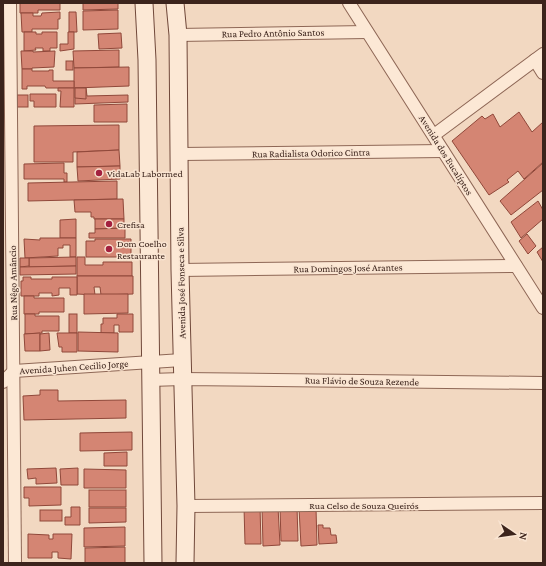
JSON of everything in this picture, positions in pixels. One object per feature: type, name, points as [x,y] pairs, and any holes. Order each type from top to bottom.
[{"type":"main road","points":[[144,3],[147,60],[153,563]]},
{"type":"main road","name":"Avenida José Fonseca e Silva","points":[[175,3],[178,35],[180,270],[186,506],[185,563]]},
{"type":"street","name":"Rua Nêgo Amâncio","points":[[10,3],[15,563]]},
{"type":"street","name":"Avenida dos Eucalíptos","points":[[349,3],[434,134],[443,151],[543,308]]},
{"type":"street","name":"Rua Pedro Antônio Santos","points":[[178,35],[367,32]]},
{"type":"street","points":[[434,134],[539,57],[543,73]]},
{"type":"street","name":"Rua Radialista Odorico Cintra","points":[[180,154],[443,151]]},
{"type":"street","name":"Rua Domingos José Arantes","points":[[180,270],[516,266]]},
{"type":"street","name":"Avenida Juhen Cecilio Jorge","points":[[3,382],[14,371],[182,360]]},
{"type":"street","name":"Rua Flávio de Souza Rezende","points":[[150,380],[182,379],[543,383]]},
{"type":"street","name":"Rua Celso de Souza Queirós","points":[[186,506],[543,504]]},
{"type":"building","points":[[20,3],[60,3],[60,10],[38,10],[38,13],[20,13]]},
{"type":"building","points":[[83,3],[118,3],[118,9],[83,10]]},
{"type":"building","points":[[118,10],[118,29],[83,30],[83,11]]},
{"type":"building","points":[[60,12],[58,29],[32,29],[32,32],[22,32],[21,13],[33,13],[33,16],[41,16],[42,13]]},
{"type":"building","points":[[69,12],[76,12],[77,32],[69,32]]},
{"type":"building","points":[[24,32],[36,32],[36,34],[42,34],[42,32],[57,32],[57,48],[50,48],[50,51],[43,51],[43,48],[35,48],[36,50],[24,51]]},
{"type":"building","points":[[68,32],[74,32],[74,49],[60,51],[60,44],[68,44]]},
{"type":"building","points":[[121,33],[122,48],[99,49],[98,34]]},
{"type":"building","points":[[119,50],[119,67],[74,68],[73,51]]},
{"type":"building","points":[[21,51],[55,51],[54,67],[22,69]]},
{"type":"building","points":[[66,61],[73,61],[73,70],[66,70]]},
{"type":"building","points":[[129,67],[129,86],[74,88],[74,68]]},
{"type":"building","points":[[22,69],[32,69],[32,71],[53,70],[53,81],[74,81],[74,88],[27,86],[27,89],[22,89]]},
{"type":"building","points":[[58,88],[74,88],[74,107],[60,107],[61,91],[58,91]]},
{"type":"building","points":[[75,88],[86,88],[87,96],[128,95],[128,102],[75,104]]},
{"type":"building","points":[[75,88],[86,88],[86,99],[75,98]]},
{"type":"building","points":[[30,94],[56,94],[56,107],[34,107],[34,101],[30,101]]},
{"type":"building","points":[[17,95],[28,95],[28,107],[17,107]]},
{"type":"building","points":[[127,104],[127,122],[94,122],[94,105]]},
{"type":"building","points":[[519,112],[532,132],[543,122],[543,162],[524,179],[518,171],[507,180],[509,182],[489,195],[452,141],[482,116],[485,119],[493,114],[500,127]]},
{"type":"building","points":[[119,125],[119,150],[73,152],[73,162],[34,162],[34,126]]},
{"type":"building","points":[[119,150],[120,166],[77,167],[77,152]]},
{"type":"building","points":[[64,163],[64,173],[67,173],[67,182],[64,182],[64,179],[24,179],[24,164]]},
{"type":"building","points":[[543,163],[543,190],[511,215],[500,201]]},
{"type":"building","name":"VidaLab Labormed","points":[[120,166],[120,179],[78,181],[77,167]]},
{"type":"building","points":[[117,181],[117,199],[28,201],[28,183]]},
{"type":"building","points":[[123,199],[124,219],[94,219],[94,217],[91,217],[91,212],[75,212],[74,200]]},
{"type":"building","points":[[538,201],[543,210],[543,219],[521,238],[511,222]]},
{"type":"building","points":[[76,219],[76,238],[60,238],[60,220]]},
{"type":"building","name":"Crefisa","points":[[95,219],[124,219],[124,228],[95,229]]},
{"type":"building","points":[[125,228],[125,238],[89,238],[89,233],[95,233],[95,229]]},
{"type":"building","points":[[527,234],[536,246],[528,254],[519,241]]},
{"type":"building","points":[[40,238],[76,238],[76,257],[70,257],[70,245],[63,245],[63,248],[58,248],[58,256],[25,258],[24,239],[40,240]]},
{"type":"building","name":"Dom Coelho Restaurante","points":[[95,239],[131,239],[131,257],[86,257],[86,241],[95,241]]},
{"type":"building","points":[[543,247],[543,262],[537,252]]},
{"type":"building","points":[[76,257],[76,266],[29,267],[29,258]]},
{"type":"building","points":[[77,257],[85,257],[85,265],[103,265],[103,262],[132,262],[132,276],[77,276]]},
{"type":"building","points":[[20,258],[29,258],[29,266],[20,267]]},
{"type":"building","points":[[76,266],[76,274],[20,275],[20,267]]},
{"type":"building","points":[[77,276],[133,276],[133,294],[101,295],[100,287],[94,287],[95,295],[77,294]]},
{"type":"building","points":[[23,277],[31,277],[31,279],[52,279],[52,277],[77,277],[77,295],[70,295],[70,288],[59,288],[59,295],[52,296],[52,293],[39,293],[39,296],[21,296],[21,281],[23,281]]},
{"type":"building","points":[[84,294],[128,294],[128,313],[84,314]]},
{"type":"building","points":[[24,296],[34,296],[34,298],[64,298],[64,312],[39,312],[39,314],[24,314]]},
{"type":"building","points":[[25,314],[35,314],[35,316],[59,316],[59,331],[42,331],[42,333],[25,334]]},
{"type":"building","points":[[69,314],[77,314],[77,333],[69,333]]},
{"type":"building","points":[[117,314],[133,314],[133,332],[119,332],[119,325],[114,325],[114,333],[101,333],[103,318],[117,318]]},
{"type":"building","points":[[78,332],[118,333],[118,352],[78,351]]},
{"type":"building","points":[[40,333],[40,351],[25,351],[24,334]]},
{"type":"building","points":[[49,333],[50,350],[40,351],[40,334]]},
{"type":"building","points":[[57,333],[77,333],[77,352],[62,352],[62,347],[59,347]]},
{"type":"building","points":[[40,390],[58,390],[58,401],[126,400],[126,418],[24,420],[23,396],[40,395]]},
{"type":"building","points":[[132,432],[132,450],[80,451],[80,433]]},
{"type":"building","points":[[127,452],[127,466],[104,466],[104,453]]},
{"type":"building","points":[[56,468],[57,483],[36,484],[36,478],[28,479],[27,469]]},
{"type":"building","points":[[78,468],[78,485],[61,485],[60,469]]},
{"type":"building","points":[[84,469],[126,470],[126,488],[84,488]]},
{"type":"building","points":[[24,487],[61,487],[61,505],[29,506],[29,498],[24,498]]},
{"type":"building","points":[[89,490],[126,490],[126,507],[89,507]]},
{"type":"building","points":[[297,506],[298,541],[281,541],[280,507]]},
{"type":"building","points":[[71,507],[80,507],[80,525],[65,525],[65,517],[71,517]]},
{"type":"building","points":[[244,507],[260,507],[261,544],[245,544]]},
{"type":"building","points":[[262,507],[278,507],[280,545],[263,546]]},
{"type":"building","points":[[89,508],[126,508],[126,522],[89,523]]},
{"type":"building","points":[[299,508],[316,508],[317,545],[301,546]]},
{"type":"building","points":[[40,510],[62,510],[62,521],[40,521]]},
{"type":"building","points":[[318,525],[323,525],[323,528],[330,528],[331,535],[336,535],[337,543],[319,544]]},
{"type":"building","points":[[125,527],[125,546],[84,547],[84,528]]},
{"type":"building","points":[[28,534],[49,535],[49,539],[53,539],[53,534],[72,534],[71,559],[58,558],[58,552],[52,552],[52,558],[28,558]]},
{"type":"building","points":[[125,547],[125,563],[85,563],[85,548]]},
{"type":"place","name":"VidaLab Labormed","points":[[99,173]]},
{"type":"place","name":"Crefisa","points":[[109,224]]},
{"type":"place","name":"Dom Coelho Restaurante","points":[[109,249]]}]
